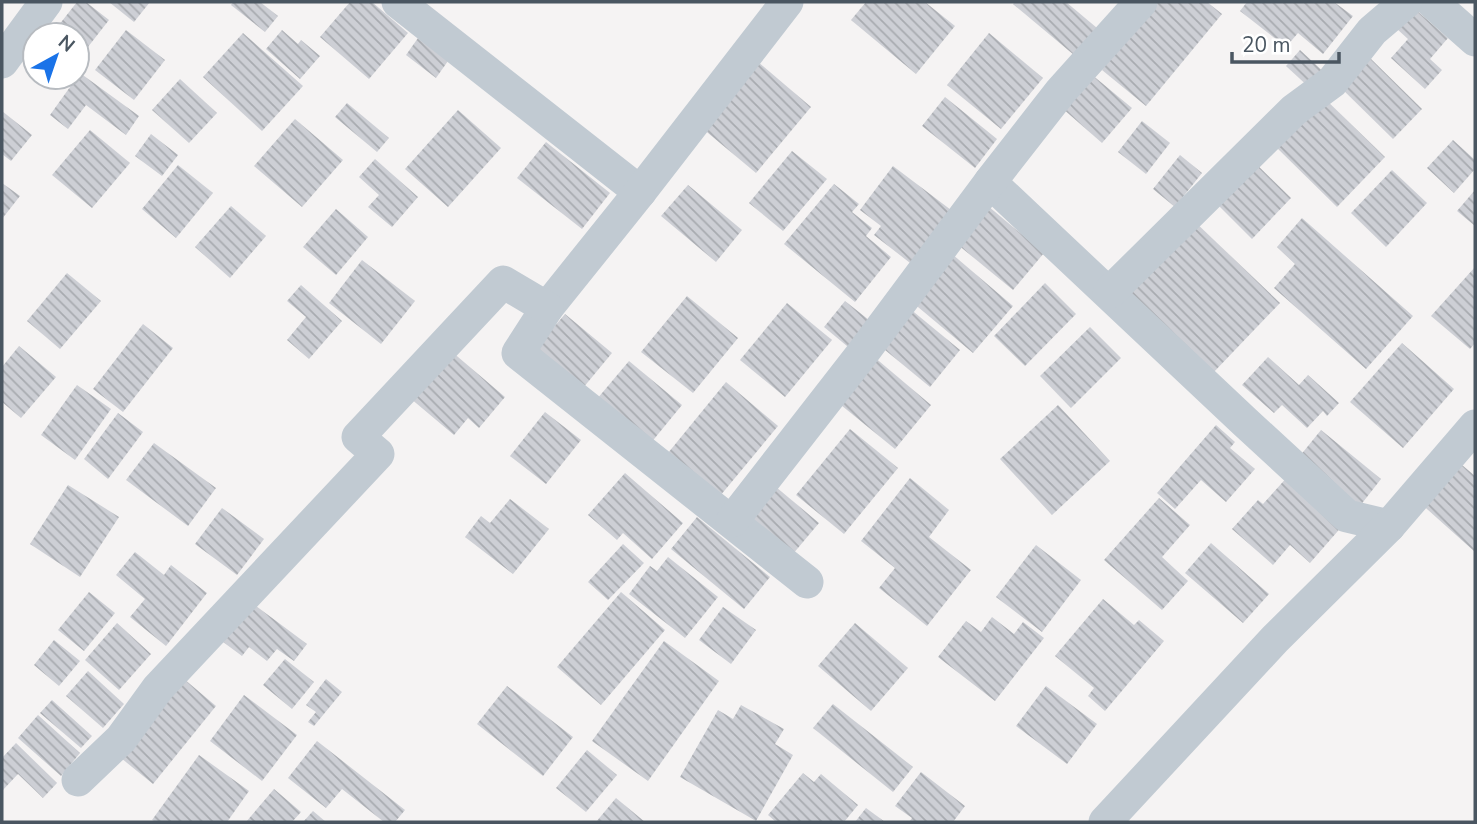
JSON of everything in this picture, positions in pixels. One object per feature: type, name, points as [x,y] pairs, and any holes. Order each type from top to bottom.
[{"type":"street","points":[[2,62],[47,2]]},
{"type":"street","points":[[398,2],[640,192]]},
{"type":"street","points":[[787,2],[547,308],[518,353],[807,582]]},
{"type":"street","points":[[732,522],[1061,91],[1141,2]]},
{"type":"street","points":[[1109,293],[1294,110],[1332,82],[1371,31],[1406,2]]},
{"type":"street","points":[[1432,2],[1475,40]]},
{"type":"street","points":[[990,182],[1347,516],[1389,526]]},
{"type":"street","points":[[78,780],[121,739],[158,688],[378,454],[358,436],[503,282],[547,308]]},
{"type":"street","points":[[1105,822],[1275,639],[1389,526],[1475,426]]},
{"type":"building","points":[[77,2],[86,2],[109,20],[91,43],[91,21],[62,21]]},
{"type":"building","points":[[109,2],[150,2],[134,22]]},
{"type":"building","points":[[233,2],[260,2],[278,16],[265,32],[231,5]]},
{"type":"building","points":[[350,2],[372,2],[408,33],[369,79],[320,37]]},
{"type":"building","points":[[866,2],[925,2],[955,26],[916,74],[851,20]]},
{"type":"building","points":[[1066,2],[1097,28],[1074,55],[1013,4]]},
{"type":"building","points":[[1146,2],[1207,2],[1222,14],[1146,106],[1102,70]]},
{"type":"building","points":[[1247,2],[1334,2],[1353,16],[1323,54],[1298,33],[1286,47],[1240,11]]},
{"type":"building","points":[[1415,9],[1448,38],[1430,59],[1442,70],[1425,89],[1391,58],[1408,39],[1397,29]]},
{"type":"building","points":[[126,30],[165,60],[134,100],[95,70]]},
{"type":"building","points":[[282,30],[298,44],[301,40],[320,56],[300,79],[266,49]]},
{"type":"building","points":[[243,33],[303,86],[262,131],[203,77]]},
{"type":"building","points":[[989,33],[1043,78],[1001,129],[947,85]]},
{"type":"building","points":[[418,38],[448,61],[436,78],[406,55]]},
{"type":"building","points":[[1300,50],[1327,75],[1312,90],[1286,66]]},
{"type":"building","points":[[1368,56],[1422,109],[1393,139],[1338,85]]},
{"type":"building","points":[[757,61],[811,107],[756,173],[702,128]]},
{"type":"building","points":[[1091,74],[1132,108],[1102,143],[1062,108]]},
{"type":"building","points":[[180,79],[217,113],[189,143],[152,110]]},
{"type":"building","points":[[91,81],[139,116],[126,135],[86,105],[68,129],[50,115],[67,91],[91,91]]},
{"type":"building","points":[[1322,96],[1385,157],[1337,207],[1274,145]]},
{"type":"building","points":[[945,97],[997,139],[975,168],[922,126]]},
{"type":"building","points":[[347,103],[389,138],[377,152],[335,117]]},
{"type":"building","points":[[458,110],[501,148],[448,207],[405,169]]},
{"type":"building","points":[[2,111],[32,135],[11,161],[2,154]]},
{"type":"building","points":[[295,119],[343,160],[302,207],[254,166]]},
{"type":"building","points":[[1142,121],[1170,143],[1146,174],[1118,152]]},
{"type":"building","points":[[90,130],[130,163],[92,208],[52,175]]},
{"type":"building","points":[[151,134],[178,155],[162,176],[135,156]]},
{"type":"building","points":[[1453,140],[1475,160],[1475,169],[1454,193],[1427,168]]},
{"type":"building","points":[[546,142],[610,193],[582,229],[517,178]]},
{"type":"building","points":[[792,151],[827,179],[783,231],[749,203]]},
{"type":"building","points":[[1180,155],[1202,173],[1175,207],[1153,189]]},
{"type":"building","points":[[375,159],[418,197],[392,227],[368,207],[379,195],[359,177]]},
{"type":"building","points":[[1252,160],[1291,198],[1252,239],[1213,200]]},
{"type":"building","points":[[178,165],[213,193],[176,238],[142,209]]},
{"type":"building","points":[[893,166],[955,213],[914,266],[874,235],[881,226],[860,210]]},
{"type":"building","points":[[1392,170],[1427,203],[1386,247],[1351,213]]},
{"type":"building","points":[[2,183],[20,196],[2,219]]},
{"type":"building","points":[[834,184],[859,204],[852,212],[872,228],[866,236],[891,257],[855,302],[784,244]]},
{"type":"building","points":[[688,185],[742,230],[716,262],[661,216]]},
{"type":"building","points":[[1475,190],[1475,226],[1457,211]]},
{"type":"building","points":[[231,206],[266,236],[230,278],[195,247]]},
{"type":"building","points":[[988,206],[1044,253],[1013,290],[957,244]]},
{"type":"building","points":[[336,209],[368,237],[336,275],[303,247]]},
{"type":"building","points":[[1302,218],[1413,316],[1366,369],[1274,288],[1295,264],[1277,247]]},
{"type":"building","points":[[1192,219],[1280,303],[1212,374],[1124,290]]},
{"type":"building","points":[[952,254],[1013,306],[973,353],[912,302]]},
{"type":"building","points":[[362,260],[415,301],[381,344],[329,303]]},
{"type":"building","points":[[1475,267],[1475,343],[1470,349],[1431,316]]},
{"type":"building","points":[[67,273],[101,301],[60,349],[27,321]]},
{"type":"building","points":[[1045,283],[1076,314],[1025,366],[994,336]]},
{"type":"building","points":[[301,285],[342,321],[309,359],[287,340],[306,317],[287,301]]},
{"type":"building","points":[[687,296],[738,338],[693,393],[641,352]]},
{"type":"building","points":[[845,301],[874,324],[853,351],[824,327]]},
{"type":"building","points":[[787,303],[832,340],[785,397],[740,360]]},
{"type":"building","points":[[909,308],[960,350],[930,387],[879,345]]},
{"type":"building","points":[[565,314],[612,353],[583,388],[531,354]]},
{"type":"building","points":[[143,324],[173,348],[123,412],[93,389]]},
{"type":"building","points":[[1090,327],[1121,358],[1071,408],[1040,376]]},
{"type":"building","points":[[1402,343],[1454,389],[1403,448],[1350,402]]},
{"type":"building","points":[[19,346],[56,377],[21,418],[2,402],[2,367]]},
{"type":"building","points":[[451,351],[505,397],[479,428],[468,418],[454,435],[410,398]]},
{"type":"building","points":[[873,356],[931,405],[895,449],[836,401]]},
{"type":"building","points":[[1268,357],[1299,385],[1308,375],[1339,403],[1327,416],[1323,411],[1307,428],[1282,405],[1274,413],[1242,385]]},
{"type":"building","points":[[629,361],[682,405],[650,444],[597,399]]},
{"type":"building","points":[[726,382],[778,426],[720,496],[668,453]]},
{"type":"building","points":[[77,385],[111,409],[75,460],[41,435]]},
{"type":"building","points":[[1058,405],[1110,461],[1052,515],[1000,459]]},
{"type":"building","points":[[545,412],[581,440],[546,484],[510,456]]},
{"type":"building","points":[[118,413],[143,432],[108,479],[84,459]]},
{"type":"building","points":[[1216,425],[1235,442],[1230,448],[1255,469],[1226,502],[1201,480],[1175,509],[1157,493]]},
{"type":"building","points":[[850,429],[898,468],[844,534],[796,495]]},
{"type":"building","points":[[1321,430],[1381,479],[1356,511],[1295,462]]},
{"type":"building","points":[[154,443],[216,488],[188,526],[126,480]]},
{"type":"building","points":[[1455,459],[1475,476],[1475,552],[1418,501]]},
{"type":"building","points":[[625,473],[683,523],[652,559],[623,533],[617,540],[588,515]]},
{"type":"building","points":[[1289,475],[1344,524],[1310,563],[1290,545],[1273,565],[1232,529],[1258,500],[1263,504]]},
{"type":"building","points":[[910,478],[949,510],[929,537],[971,570],[927,626],[879,588],[895,568],[861,541]]},
{"type":"building","points":[[68,485],[119,517],[80,577],[30,544]]},
{"type":"building","points":[[776,487],[819,523],[787,561],[745,525]]},
{"type":"building","points":[[1159,498],[1190,525],[1162,557],[1188,581],[1162,610],[1104,560]]},
{"type":"building","points":[[510,499],[549,529],[513,574],[465,537],[481,516],[490,523]]},
{"type":"building","points":[[222,508],[264,539],[237,575],[195,544]]},
{"type":"building","points":[[697,517],[770,577],[744,609],[671,549]]},
{"type":"building","points":[[1211,543],[1269,594],[1243,623],[1185,573]]},
{"type":"building","points":[[623,544],[644,563],[608,600],[588,582]]},
{"type":"building","points":[[1036,545],[1081,580],[1042,632],[996,597]]},
{"type":"building","points":[[135,552],[164,575],[171,565],[207,593],[166,646],[130,617],[145,599],[116,575]]},
{"type":"building","points":[[668,557],[718,597],[685,638],[629,594],[650,566],[657,571]]},
{"type":"building","points":[[89,592],[115,613],[84,651],[58,630]]},
{"type":"building","points":[[621,592],[665,630],[601,705],[557,667]]},
{"type":"building","points":[[1103,599],[1134,625],[1139,620],[1164,641],[1105,711],[1088,696],[1094,688],[1055,656]]},
{"type":"building","points":[[248,600],[307,644],[294,661],[277,649],[267,661],[249,647],[242,656],[219,639]]},
{"type":"building","points":[[723,607],[756,630],[731,664],[699,640]]},
{"type":"building","points":[[992,617],[1014,634],[1023,622],[1044,638],[995,701],[938,657],[966,621],[981,632]]},
{"type":"building","points":[[117,623],[151,654],[119,690],[85,660]]},
{"type":"building","points":[[855,623],[908,668],[871,711],[818,666]]},
{"type":"building","points":[[54,640],[80,661],[59,686],[34,665]]},
{"type":"building","points":[[664,641],[719,681],[648,781],[592,741]]},
{"type":"building","points":[[285,659],[314,682],[292,709],[263,685]]},
{"type":"building","points":[[88,671],[124,704],[103,728],[66,696]]},
{"type":"building","points":[[184,679],[216,706],[153,784],[121,758]]},
{"type":"building","points":[[326,679],[342,692],[314,726],[308,722],[316,712],[306,705]]},
{"type":"building","points":[[507,686],[573,737],[543,776],[477,724]]},
{"type":"building","points":[[1046,686],[1097,724],[1067,764],[1016,726]]},
{"type":"building","points":[[244,695],[297,735],[262,781],[210,741]]},
{"type":"building","points":[[52,700],[92,736],[81,748],[40,713]]},
{"type":"building","points":[[833,704],[913,767],[893,792],[813,728]]},
{"type":"building","points":[[741,705],[784,729],[775,744],[793,755],[756,821],[680,777],[718,710],[733,719]]},
{"type":"building","points":[[38,715],[80,753],[61,776],[18,738]]},
{"type":"building","points":[[317,741],[405,810],[395,822],[384,822],[342,789],[326,808],[288,778]]},
{"type":"building","points":[[16,743],[57,783],[43,798],[18,774],[2,791],[2,758]]},
{"type":"building","points":[[587,750],[617,775],[586,812],[556,788]]},
{"type":"building","points":[[199,755],[249,791],[227,822],[152,820]]},
{"type":"building","points":[[921,772],[965,806],[953,822],[909,822],[912,818],[895,806]]},
{"type":"building","points":[[803,773],[814,782],[821,774],[858,805],[844,822],[776,822],[768,815]]},
{"type":"building","points":[[274,789],[301,812],[292,822],[246,822]]},
{"type":"building","points":[[616,798],[645,822],[596,822]]},
{"type":"building","points":[[866,808],[885,822],[855,822]]},
{"type":"building","points":[[313,811],[326,822],[303,822]]}]
